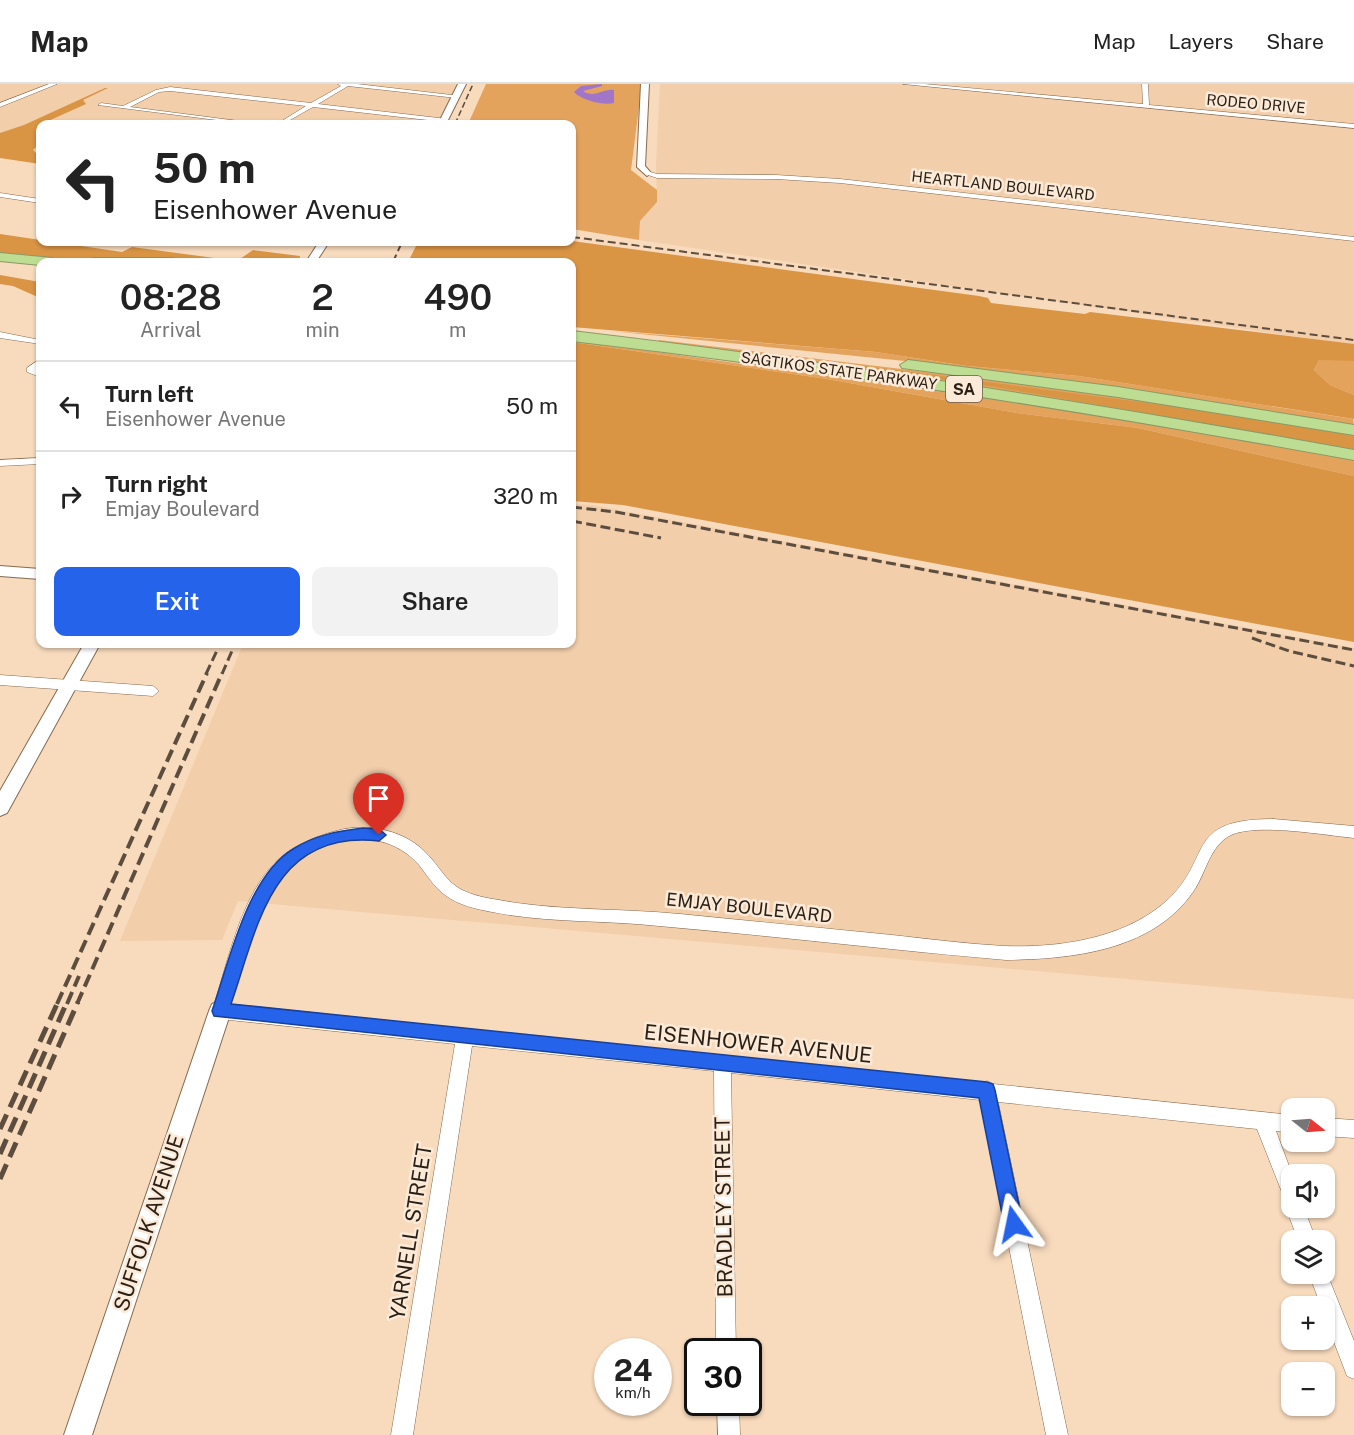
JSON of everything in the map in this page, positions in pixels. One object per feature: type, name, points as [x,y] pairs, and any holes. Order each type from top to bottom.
[{"type":"highway","points":[[1,262],[36,262]]},
{"type":"highway","points":[[1,262],[36,270]]},
{"type":"highway","name":"SAGTIKOS STATE PARKWAY","points":[[576,330],[971,372],[1118,392],[1354,430]]},
{"type":"highway","name":"SAGTIKOS STATE PARKWAY","points":[[576,336],[767,360],[991,393],[1354,455]]},
{"type":"street","points":[[0,105],[54,84]]},
{"type":"street","points":[[341,84],[457,96]]},
{"type":"street","points":[[287,120],[347,84]]},
{"type":"street","points":[[445,120],[462,84]]},
{"type":"street","points":[[645,84],[641,167],[647,173]]},
{"type":"street","name":"RODEO DRIVE","points":[[906,84],[1354,126]]},
{"type":"street","points":[[1145,84],[1146,106]]},
{"type":"street","points":[[123,108],[164,89],[429,120]]},
{"type":"street","points":[[101,105],[225,120]]},
{"type":"street","name":"HEARTLAND BOULEVARD","points":[[647,173],[657,176],[768,177],[840,181],[1354,239]]},
{"type":"street","points":[[0,195],[36,200]]},
{"type":"street","points":[[0,335],[36,341]]},
{"type":"street","points":[[0,464],[36,461]]},
{"type":"street","points":[[0,571],[36,573]]},
{"type":"street","points":[[0,808],[90,648]]},
{"type":"street","points":[[0,680],[153,691]]},
{"type":"street","name":"EMJAY BOULEVARD","points":[[220,1011],[257,905],[272,876],[297,854],[330,838],[363,834],[393,837],[416,852],[447,889],[472,901],[508,907],[628,916],[994,952],[1052,953],[1095,946],[1131,932],[1166,911],[1188,888],[1213,841],[1231,829],[1263,825],[1354,832]]},
{"type":"street","name":"EISENHOWER AVENUE","points":[[220,1011],[987,1090],[1281,1123]]},
{"type":"street","name":"SUFFOLK AVENUE","points":[[78,1435],[220,1011]]},
{"type":"street","name":"YARNELL STREET","points":[[402,1435],[465,1037]]},
{"type":"street","name":"BRADLEY STREET","points":[[722,1063],[726,1338]]},
{"type":"street","points":[[987,1090],[1056,1435]]},
{"type":"street","points":[[1263,1121],[1281,1169]]},
{"type":"street","points":[[1335,1128],[1354,1129]]},
{"type":"street","points":[[1323,1284],[1354,1369]]},
{"type":"street","points":[[728,1416],[729,1435]]},
{"type":"shaded area","points":[[0,84],[462,84],[444,120],[36,120],[36,160],[0,156]]},
{"type":"shaded area","points":[[486,84],[642,84],[631,170],[657,190],[657,202],[640,221],[639,240],[576,230],[576,120],[470,120]]},
{"type":"shaded area","points":[[602,84],[602,86],[583,91],[595,94],[614,90],[614,103],[592,102],[574,92],[581,86]]},
{"type":"shaded area","points":[[660,84],[1354,84],[1354,345],[639,240],[640,221],[657,202],[656,165]]},
{"type":"shaded area","points":[[108,88],[83,100],[86,104],[50,120],[36,120],[36,147],[33,150],[36,153],[36,163],[0,158],[0,133],[24,125]]},
{"type":"shaded area","points":[[0,234],[36,239],[36,246],[81,246],[122,252],[132,247],[214,258],[29,258],[0,253]]},
{"type":"shaded area","points":[[576,242],[979,296],[988,298],[991,303],[1085,314],[1090,312],[1354,344],[1354,361],[1319,360],[1314,370],[1330,385],[1354,395],[1354,419],[1079,376],[967,366],[876,352],[576,327],[576,258],[410,258],[416,246],[576,246]]},
{"type":"shaded area","points":[[253,250],[300,256],[300,258],[241,258]]},
{"type":"shaded area","points":[[0,275],[36,281],[36,296],[13,286],[0,284]]},
{"type":"shaded area","points":[[611,331],[876,352],[967,366],[1079,376],[1353,419],[1354,425],[915,362]]},
{"type":"shaded area","points":[[659,340],[1135,397],[1354,432],[1354,451],[657,343]]},
{"type":"shaded area","points":[[576,341],[1070,410],[1354,460],[1354,476],[1138,428],[1017,413],[827,379],[576,343]]},
{"type":"shaded area","points":[[576,343],[827,379],[1017,413],[1138,428],[1354,476],[1354,642],[623,505],[576,501]]},
{"type":"shaded area","points":[[1319,360],[1354,361],[1354,395],[1330,385],[1314,370]]},
{"type":"shaded area","points":[[850,366],[1217,412],[1354,436],[1354,449],[995,387]]},
{"type":"shaded area","points":[[576,504],[592,505],[1354,648],[1354,999],[238,901],[222,940],[120,941],[241,648],[576,648]]},
{"type":"railway","points":[[457,120],[473,84]]},
{"type":"railway","points":[[576,238],[1354,340]]},
{"type":"railway","points":[[395,258],[400,246]]},
{"type":"railway","points":[[576,507],[616,512],[1354,650]]},
{"type":"railway","points":[[576,522],[661,538]]},
{"type":"railway","points":[[1252,638],[1289,651],[1354,666]]},
{"type":"railway","points":[[206,674],[218,648]]},
{"type":"railway","points":[[222,674],[233,648]]},
{"type":"railway","points":[[57,1004],[207,673]]},
{"type":"railway","points":[[77,1004],[222,673]]},
{"type":"railway","points":[[67,1004],[79,976]]},
{"type":"railway","points":[[0,1129],[58,1002]]},
{"type":"railway","points":[[0,1154],[67,1002]]},
{"type":"railway","points":[[0,1179],[78,1002]]},
{"type":"route","points":[[379,835],[363,834],[330,838],[297,854],[272,876],[257,905],[220,1011],[987,1090],[1014,1224]]}]
